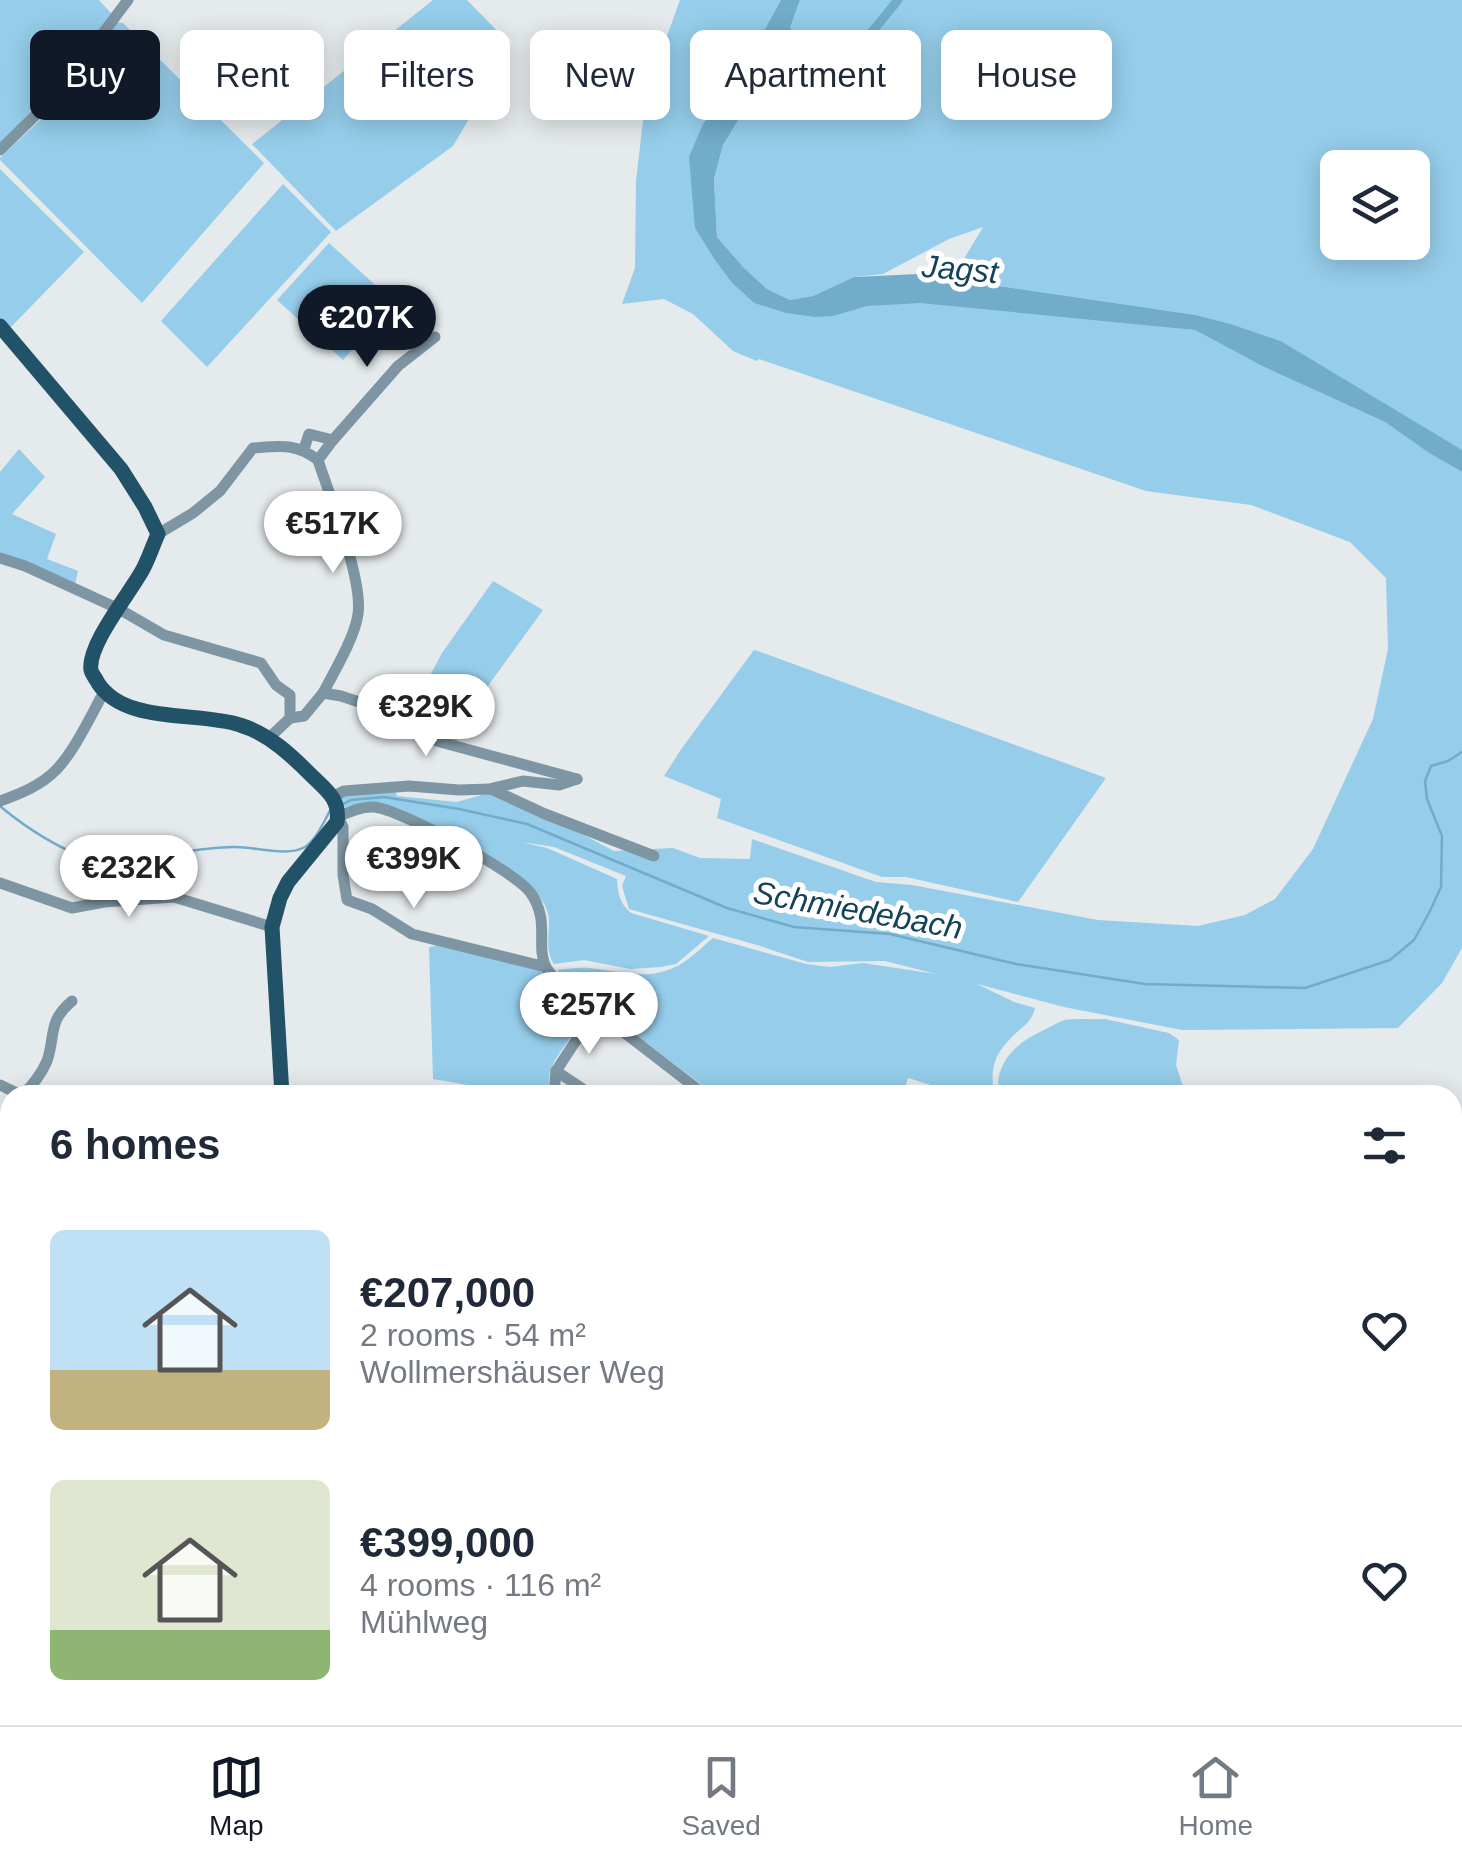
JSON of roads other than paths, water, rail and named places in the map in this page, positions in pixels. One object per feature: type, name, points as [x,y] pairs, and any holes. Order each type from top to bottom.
[{"type":"main road","points":[[0,326],[120,469],[158,534],[144,568],[92,655],[91,671],[104,692],[143,710],[241,725],[269,738],[336,806],[327,836],[288,882],[272,927],[281,1085]]},
{"type":"street","points":[[0,150],[56,95],[128,0]]},
{"type":"street","points":[[318,460],[398,366],[435,336]]},
{"type":"street","points":[[304,450],[309,434],[333,440]]},
{"type":"street","points":[[158,534],[220,491],[254,448],[304,450],[318,460],[356,578],[358,614],[344,654],[323,694],[304,716],[290,718],[269,738]]},
{"type":"street","points":[[0,558],[25,566],[164,634],[260,663],[276,685],[290,694],[290,718]]},
{"type":"street","points":[[1,800],[21,794],[57,770],[104,692]]},
{"type":"street","points":[[323,694],[368,706],[433,740],[577,779],[559,786],[523,781],[491,789],[409,786],[344,791],[336,806],[343,827],[346,900],[372,909],[412,934],[546,967]]},
{"type":"street","points":[[491,789],[654,856]]},
{"type":"street","points":[[336,806],[348,812],[373,807],[410,820],[522,884],[542,916],[543,957],[555,979],[692,1085]]},
{"type":"street","points":[[0,883],[72,908],[174,897],[272,927]]},
{"type":"street","points":[[32,1085],[48,1058],[55,1020],[72,1001]]},
{"type":"street","points":[[555,1085],[556,1071],[596,1010]]},
{"type":"street","points":[[556,1071],[577,1085]]},
{"type":"waterway","points":[[874,30],[898,0]]},
{"type":"waterway","name":"Schmiedebach","points":[[343,804],[384,797],[527,824],[727,908],[794,927],[890,934],[1016,964],[1145,984],[1305,988],[1390,960],[1414,940],[1441,887],[1442,836],[1427,799],[1425,781],[1431,766],[1462,752]]},
{"type":"waterway","name":"Schmiedebach","points":[[1,807],[59,846],[84,856],[114,860],[218,847],[298,850],[313,839],[331,809]]},
{"type":"water label","name":"Jagst","points":[[960,269]]}]
